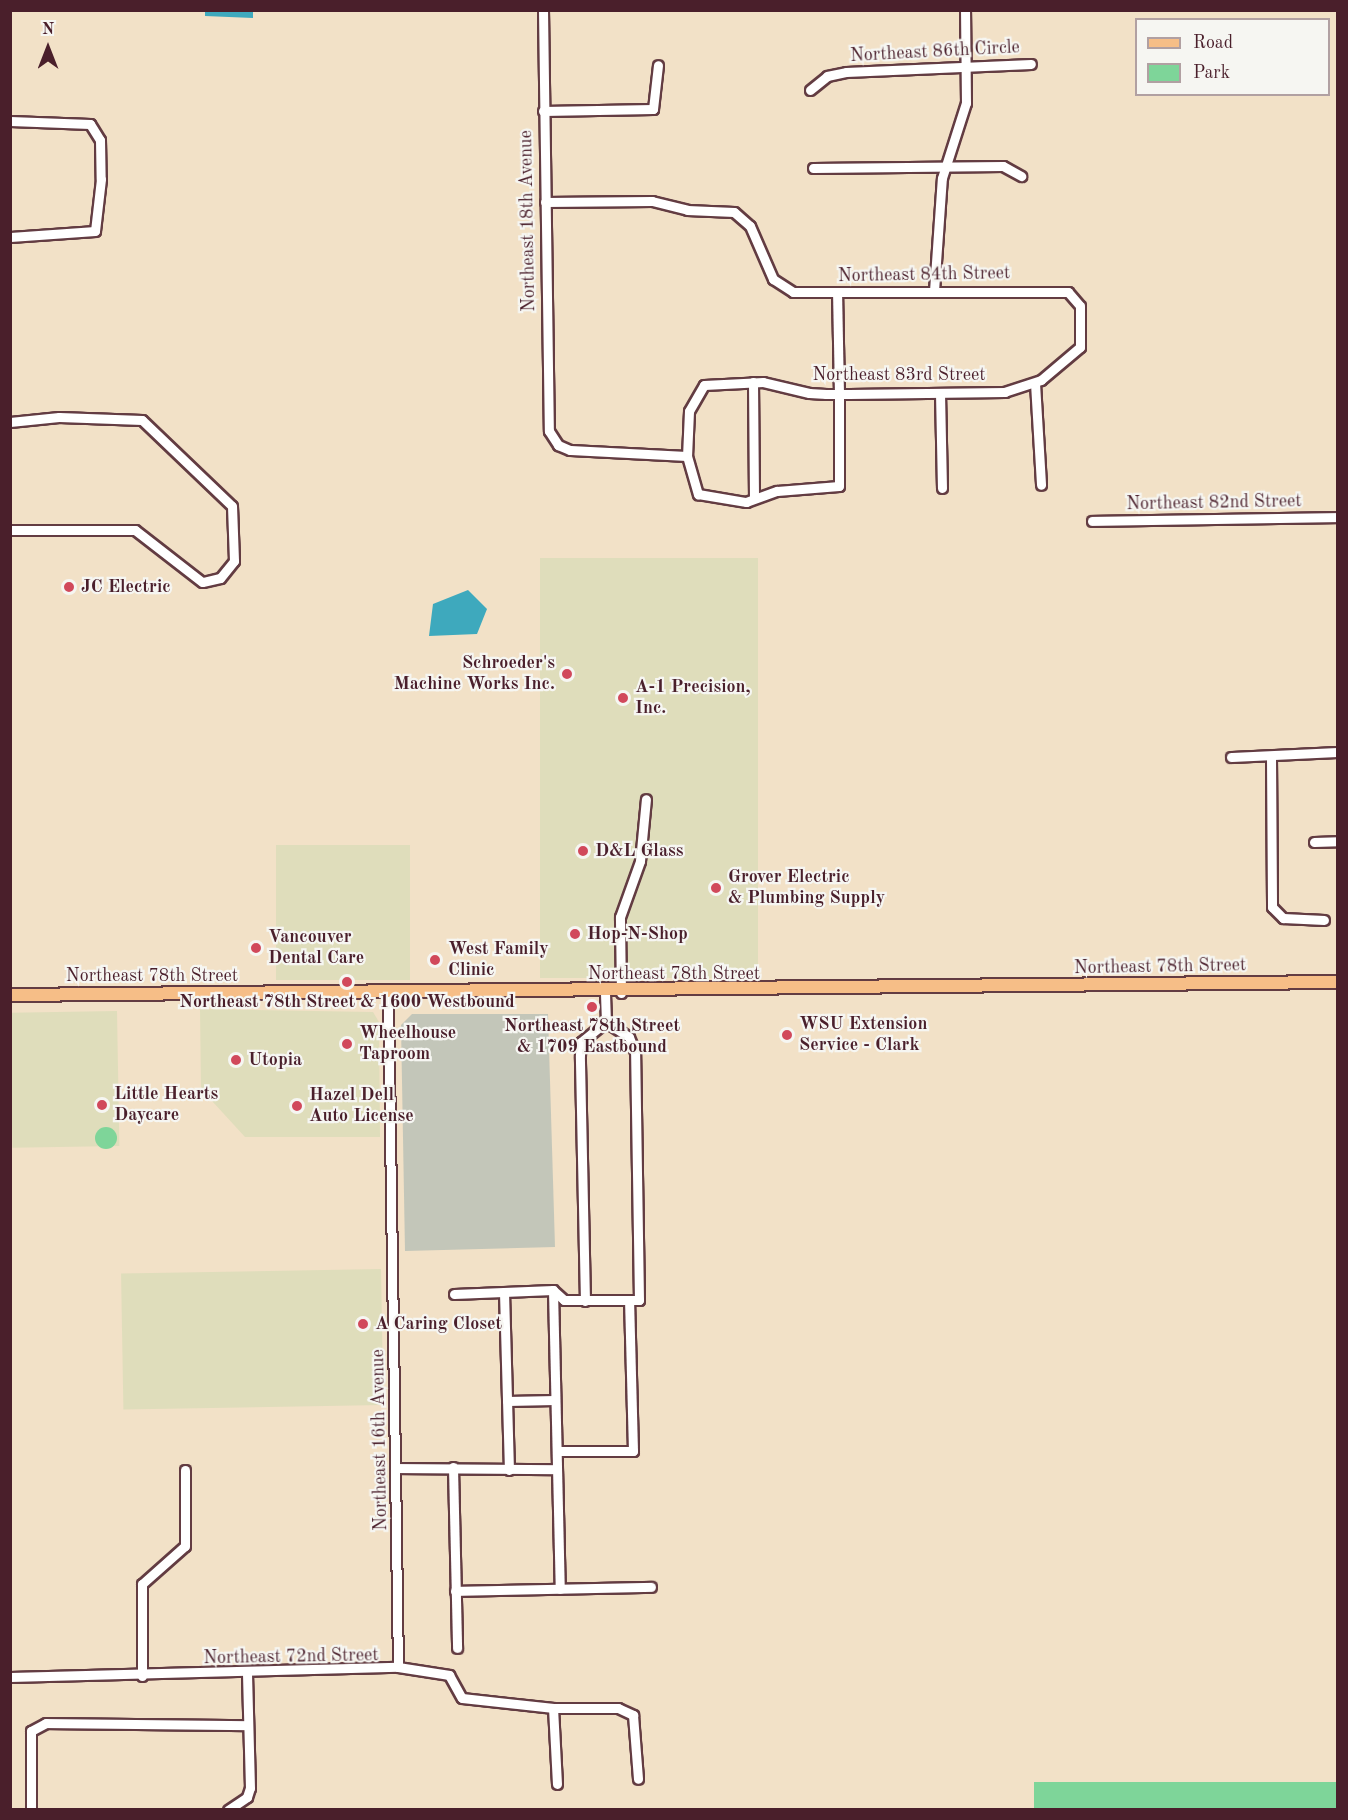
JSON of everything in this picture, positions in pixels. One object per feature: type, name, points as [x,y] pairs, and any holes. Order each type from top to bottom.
[{"type":"main road","name":"Northeast 78th Street","points":[[10,995],[621,993],[1338,982]]},
{"type":"street","name":"Northeast 18th Avenue","points":[[543,10],[549,431],[558,445],[570,450],[687,456]]},
{"type":"street","points":[[934,291],[946,167],[964,116],[968,69],[965,10]]},
{"type":"street","name":"Northeast 86th Circle","points":[[810,90],[827,76],[846,72],[968,69],[1031,64]]},
{"type":"street","points":[[543,111],[653,109],[658,65]]},
{"type":"street","points":[[10,121],[93,127],[101,143],[100,219],[95,231],[10,237]]},
{"type":"street","points":[[813,168],[1003,166],[1021,176]]},
{"type":"street","name":"Northeast 84th Street","points":[[545,202],[652,201],[687,210],[734,212],[750,226],[762,262],[781,287],[837,293],[1068,292],[1080,306],[1080,347],[1070,352]]},
{"type":"street","points":[[687,456],[693,487],[716,501],[754,498],[777,490],[839,486],[837,293]]},
{"type":"street","name":"Northeast 83rd Street","points":[[687,456],[689,404],[696,391],[714,381],[753,382],[839,394],[1005,392],[1035,383],[1070,352]]},
{"type":"street","points":[[753,382],[754,498]]},
{"type":"street","points":[[1035,383],[1041,485]]},
{"type":"street","points":[[940,393],[942,488]]},
{"type":"street","points":[[10,422],[138,418],[234,509],[235,558],[227,572],[215,581],[197,581],[135,530],[10,530]]},
{"type":"street","name":"Northeast 82nd Street","points":[[1092,521],[1338,517]]},
{"type":"street","points":[[1231,757],[1271,758],[1338,752]]},
{"type":"street","points":[[1271,758],[1272,907],[1283,918],[1324,920]]},
{"type":"street","points":[[621,993],[621,917],[640,861],[646,799]]},
{"type":"street","points":[[1314,842],[1338,841]]},
{"type":"street","points":[[605,993],[606,1022]]},
{"type":"street","name":"Northeast 16th Avenue","points":[[388,995],[397,1468],[398,1667]]},
{"type":"street","points":[[585,1301],[580,1055],[581,1042],[606,1022]]},
{"type":"street","points":[[454,1294],[553,1290],[564,1300],[639,1300],[635,1052],[629,1037],[606,1022]]},
{"type":"street","points":[[553,1290],[560,1589]]},
{"type":"street","points":[[504,1292],[509,1470]]},
{"type":"street","points":[[556,1451],[633,1451],[629,1301]]},
{"type":"street","points":[[507,1401],[555,1400]]},
{"type":"street","points":[[453,1467],[457,1648]]},
{"type":"street","points":[[397,1468],[557,1469]]},
{"type":"street","points":[[142,1676],[142,1584],[185,1546],[185,1470]]},
{"type":"street","points":[[455,1591],[651,1587]]},
{"type":"street","name":"Northeast 72nd Street","points":[[10,1677],[142,1676],[398,1667],[448,1675],[462,1698],[553,1708]]},
{"type":"street","points":[[228,1809],[246,1797],[247,1673]]},
{"type":"street","points":[[557,1784],[553,1708],[618,1708],[633,1715],[638,1779]]},
{"type":"street","points":[[31,1809],[31,1731],[46,1723],[248,1725]]},
{"type":"shaded area","points":[[540,558],[758,558],[758,978],[540,978]]},
{"type":"shaded area","points":[[276,845],[410,845],[410,980],[276,980]]},
{"type":"shaded area","points":[[200,1009],[373,1012],[379,1022],[380,1137],[245,1137],[201,1089]]},
{"type":"shaded area","points":[[117,1011],[119,1146],[12,1148],[10,1013]]},
{"type":"shaded area","points":[[412,1014],[548,1014],[555,1247],[405,1251],[401,1025]]},
{"type":"shaded area","points":[[381,1269],[383,1405],[123,1410],[121,1274]]},
{"type":"green space","points":[[106,1127],[114,1130],[117,1138],[114,1146],[106,1149],[98,1146],[95,1138],[98,1130]]},
{"type":"green space","points":[[1034,1782],[1337,1782],[1337,1809],[1034,1809]]},
{"type":"water","points":[[205,11],[253,11],[253,18],[205,16]]},
{"type":"water","points":[[468,590],[487,609],[477,634],[429,636],[433,604]]},
{"type":"place","name":"JC Electric","points":[[69,587]]},
{"type":"place","name":"Schroeder's Machine Works Inc.","points":[[567,674]]},
{"type":"place","name":"A-1 Precision, Inc.","points":[[623,698]]},
{"type":"place","name":"D&L Glass","points":[[583,851]]},
{"type":"place","name":"Grover Electric & Plumbing Supply","points":[[716,888]]},
{"type":"place","name":"Hop-N-Shop","points":[[575,934]]},
{"type":"place","name":"Vancouver Dental Care","points":[[256,948]]},
{"type":"place","name":"West Family Clinic","points":[[435,960]]},
{"type":"place","name":"Northeast 78th Street & 1600 Westbound","points":[[347,982]]},
{"type":"place","name":"Northeast 78th Street & 1709 Eastbound","points":[[592,1007]]},
{"type":"place","name":"WSU Extension Service - Clark","points":[[787,1035]]},
{"type":"place","name":"Wheelhouse Taproom","points":[[347,1044]]},
{"type":"place","name":"Utopia","points":[[236,1060]]},
{"type":"place","name":"Little Hearts Daycare","points":[[102,1105]]},
{"type":"place","name":"Hazel Dell Auto License","points":[[297,1106]]},
{"type":"place","name":"A Caring Closet","points":[[363,1324]]}]
